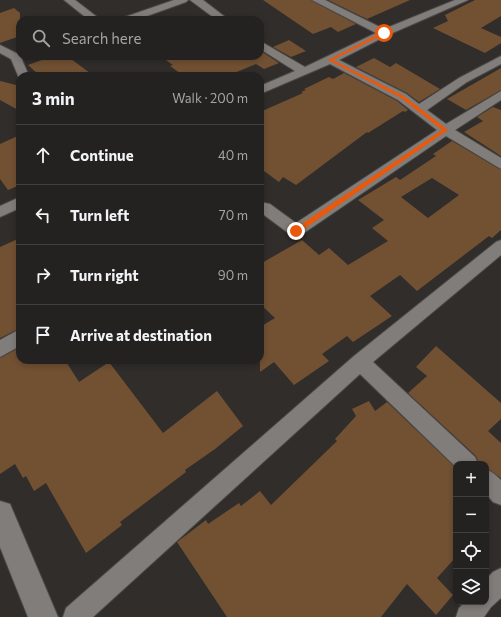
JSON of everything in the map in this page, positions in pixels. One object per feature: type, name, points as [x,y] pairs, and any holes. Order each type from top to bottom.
[{"type":"street","points":[[69,0],[91,16]]},
{"type":"street","points":[[137,16],[183,0]]},
{"type":"street","points":[[195,0],[204,3],[218,16]]},
{"type":"street","points":[[317,0],[384,33]]},
{"type":"street","points":[[440,0],[450,6]]},
{"type":"street","points":[[264,88],[330,60],[384,33],[464,0]]},
{"type":"street","points":[[264,46],[304,71]]},
{"type":"street","points":[[0,48],[16,56]]},
{"type":"street","points":[[0,63],[16,58]]},
{"type":"street","points":[[419,110],[463,80],[501,59]]},
{"type":"street","points":[[19,60],[22,72]]},
{"type":"street","points":[[330,60],[402,97],[446,130],[501,164]]},
{"type":"street","points":[[264,208],[296,231],[446,130],[501,95]]},
{"type":"street","points":[[0,212],[16,204]]},
{"type":"street","points":[[75,617],[360,362],[501,246]]},
{"type":"street","points":[[0,349],[16,339]]},
{"type":"street","points":[[360,362],[465,461]]},
{"type":"street","points":[[489,483],[501,494]]},
{"type":"street","points":[[0,514],[7,552],[43,617]]},
{"type":"street","points":[[489,594],[501,580]]},
{"type":"street","points":[[468,617],[478,605]]},
{"type":"building","points":[[263,0],[311,0],[356,24],[338,32],[331,27],[313,34]]},
{"type":"building","points":[[328,0],[410,0],[367,19]]},
{"type":"building","points":[[475,0],[501,0],[501,16],[481,28],[501,37],[501,43],[485,53],[433,28],[448,21],[445,15]]},
{"type":"building","points":[[14,8],[20,13],[20,16],[16,16],[16,37],[0,43],[0,13]]},
{"type":"building","points":[[289,40],[306,51],[291,57],[273,47]]},
{"type":"building","points":[[264,53],[279,63],[264,69],[256,64],[237,72],[178,72],[170,66],[173,65],[166,60],[264,60]]},
{"type":"building","points":[[374,58],[390,67],[396,63],[440,89],[419,102],[407,93],[356,67]]},
{"type":"building","points":[[42,60],[72,60],[89,72],[36,72],[28,65]]},
{"type":"building","points":[[501,68],[501,90],[466,110],[447,99]]},
{"type":"building","points":[[344,73],[397,101],[408,110],[405,112],[403,111],[368,133],[367,132],[296,185],[283,177],[279,182],[264,171],[264,110],[303,93],[301,92],[306,90],[304,89],[329,77],[333,79]]},
{"type":"building","points":[[0,81],[16,85],[16,109],[0,100]]},
{"type":"building","points":[[493,107],[501,110],[501,156],[464,132],[483,121],[477,117]]},
{"type":"building","points":[[16,137],[16,187],[8,190],[0,179],[0,144]]},
{"type":"building","points":[[452,141],[501,170],[501,230],[492,238],[489,236],[417,291],[400,275],[370,296],[392,316],[353,342],[347,336],[322,354],[329,361],[294,385],[274,362],[260,372],[260,364],[264,364],[264,325],[275,318],[264,308],[264,262],[302,240],[319,255],[329,248],[348,265],[388,241],[372,228],[384,220],[358,200],[396,177],[400,180],[436,156],[433,154]],"holes":[[[432,178],[459,195],[428,218],[401,197]]]},
{"type":"building","points":[[16,240],[16,330],[0,338],[0,247]]},
{"type":"building","points":[[436,346],[501,403],[501,419],[488,431],[501,443],[501,478],[489,470],[489,461],[478,461],[476,456],[408,393],[427,376],[416,367]]},
{"type":"building","points":[[16,350],[16,364],[68,364],[79,382],[106,364],[111,364],[163,433],[217,391],[243,426],[120,522],[122,525],[86,553],[46,483],[34,491],[26,476],[23,478],[15,464],[0,474],[0,358]]},
{"type":"building","points":[[369,401],[375,411],[387,402],[453,465],[453,560],[437,578],[453,595],[436,615],[407,584],[381,617],[227,617],[177,542],[206,520],[208,524],[239,503],[241,506],[260,491],[271,505],[337,441],[335,439],[356,416],[352,409]]},
{"type":"route","points":[[296,231],[446,130],[402,97],[364,76],[330,60],[384,33]]}]
